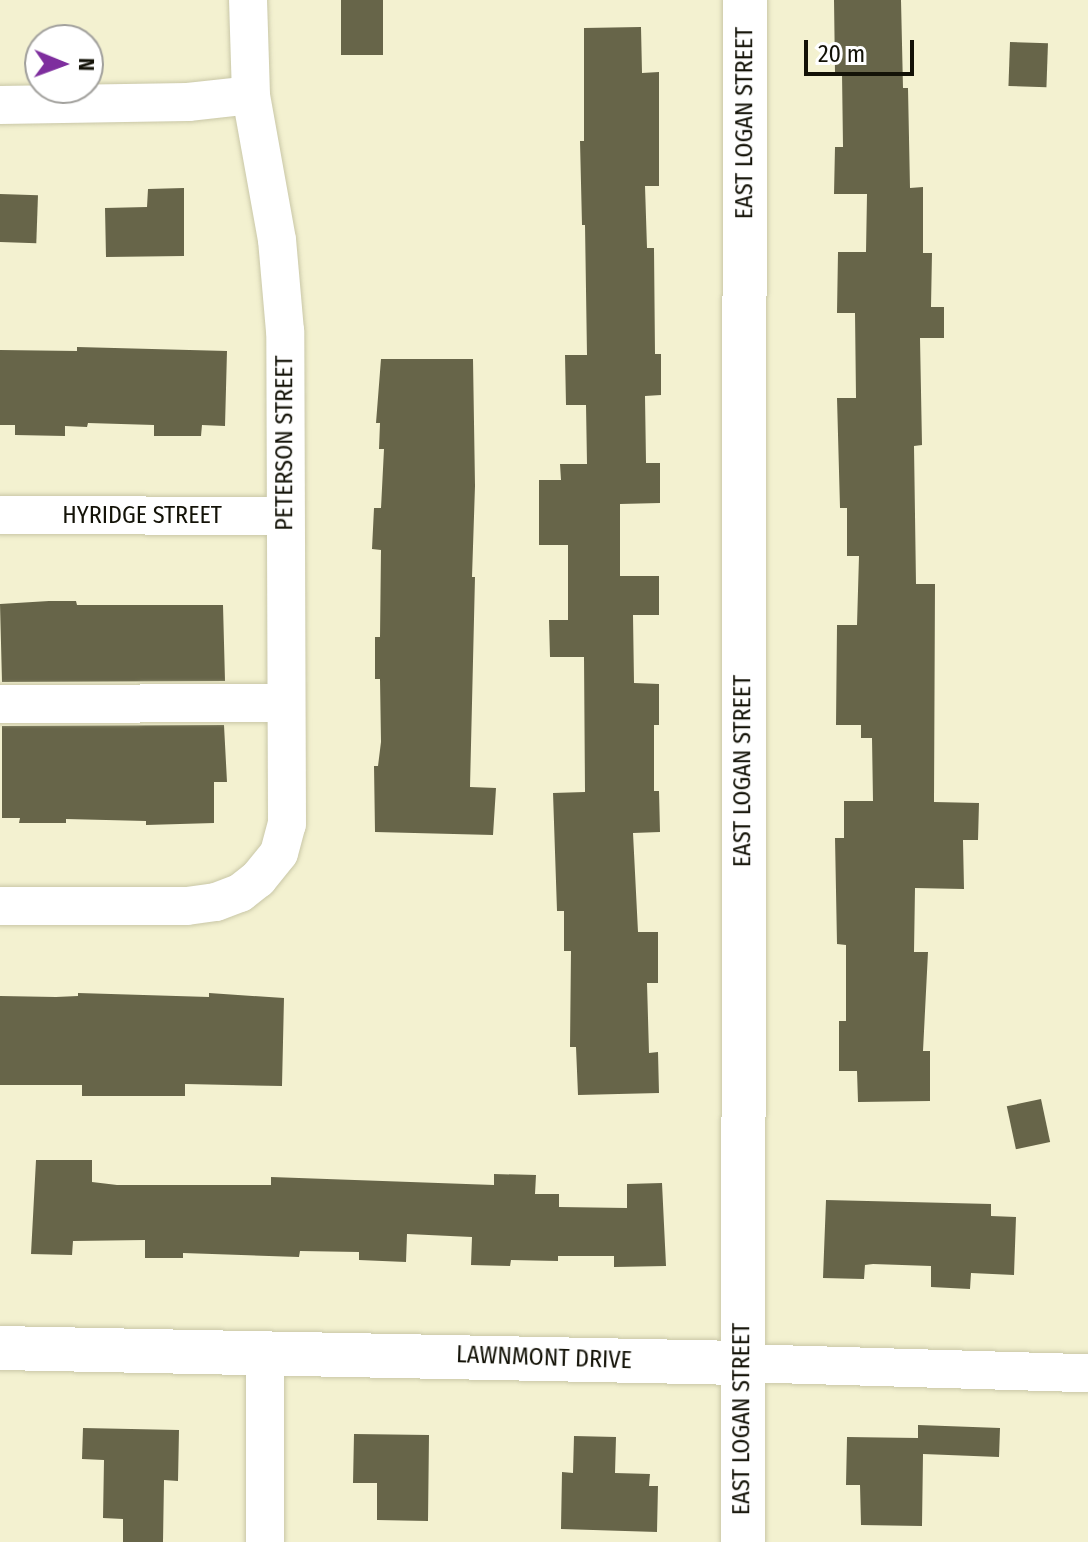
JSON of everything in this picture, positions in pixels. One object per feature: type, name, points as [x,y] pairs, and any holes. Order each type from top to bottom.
[{"type":"street","name":"PETERSON STREET","points":[[0,906],[187,906],[216,902],[240,893],[258,879],[279,853],[287,824],[285,331],[277,240],[251,95],[248,0]]},
{"type":"street","name":"EAST LOGAN STREET","points":[[743,1542],[745,0]]},
{"type":"street","points":[[0,105],[188,102],[251,95]]},
{"type":"street","name":"HYRIDGE STREET","points":[[0,515],[284,516]]},
{"type":"street","points":[[0,704],[286,703]]},
{"type":"street","name":"LAWNMONT DRIVE","points":[[0,1348],[265,1351],[1088,1373]]},
{"type":"street","points":[[265,1351],[265,1542]]},
{"type":"building","points":[[341,0],[383,0],[383,55],[341,55]]},
{"type":"building","points":[[834,0],[901,0],[903,88],[908,88],[910,188],[923,187],[923,253],[932,253],[931,307],[944,307],[944,338],[920,338],[922,445],[914,446],[916,584],[935,584],[934,802],[979,803],[978,840],[963,840],[964,889],[915,888],[914,952],[928,952],[923,1051],[930,1051],[930,1101],[858,1102],[857,1071],[839,1071],[839,1021],[846,1021],[846,945],[837,944],[835,838],[844,838],[844,801],[873,801],[872,738],[861,738],[861,725],[836,725],[837,625],[857,625],[859,556],[847,556],[847,508],[840,508],[837,398],[856,398],[855,313],[837,313],[838,252],[866,252],[867,194],[834,194],[835,147],[843,147],[842,73],[835,73]]},
{"type":"building","points":[[641,27],[642,73],[659,72],[659,186],[645,186],[647,248],[654,248],[655,354],[661,354],[661,395],[645,396],[646,463],[660,463],[660,503],[620,504],[620,576],[659,576],[659,615],[633,615],[634,683],[659,684],[659,725],[654,725],[654,791],[659,791],[660,832],[633,833],[638,932],[658,932],[658,983],[647,983],[649,1053],[658,1052],[659,1093],[578,1095],[576,1047],[570,1047],[571,951],[564,951],[564,911],[557,911],[553,793],[585,792],[584,657],[550,657],[549,620],[568,620],[568,545],[539,545],[539,480],[561,480],[560,464],[587,464],[586,405],[566,405],[565,355],[587,355],[580,141],[584,141],[584,28]]},
{"type":"building","points":[[1010,42],[1048,43],[1046,87],[1008,86]]},
{"type":"building","points":[[184,188],[184,256],[106,257],[105,208],[147,207],[148,189]]},
{"type":"building","points":[[0,194],[38,195],[36,243],[0,242]]},
{"type":"building","points":[[77,347],[227,351],[225,426],[202,425],[201,436],[154,436],[154,425],[88,423],[87,427],[65,426],[65,436],[15,435],[15,425],[0,425],[0,350],[77,351]]},
{"type":"building","points":[[381,359],[473,359],[475,486],[472,577],[475,577],[470,787],[496,788],[493,835],[375,832],[374,766],[378,766],[381,742],[380,679],[375,679],[375,637],[380,637],[381,550],[372,549],[374,508],[381,508],[384,449],[379,449],[380,423],[376,423]]},
{"type":"building","points":[[76,601],[77,605],[223,605],[225,681],[2,682],[0,604]]},
{"type":"building","points":[[224,725],[227,782],[214,782],[214,823],[146,825],[146,821],[66,819],[66,823],[19,823],[20,818],[2,818],[2,726]]},
{"type":"building","points":[[78,993],[209,997],[209,993],[284,998],[282,1086],[185,1084],[185,1096],[82,1096],[82,1085],[0,1085],[0,996],[56,997],[78,996]]},
{"type":"building","points":[[1041,1099],[1050,1142],[1016,1149],[1007,1106]]},
{"type":"building","points":[[36,1160],[92,1160],[92,1182],[117,1185],[271,1185],[271,1177],[494,1185],[494,1174],[536,1175],[535,1194],[559,1194],[559,1207],[627,1208],[627,1184],[662,1183],[666,1266],[614,1267],[614,1256],[558,1256],[558,1261],[511,1260],[510,1266],[471,1265],[472,1237],[407,1234],[406,1262],[359,1260],[359,1252],[300,1251],[299,1257],[183,1253],[183,1258],[145,1258],[145,1240],[73,1241],[72,1255],[31,1254]]},
{"type":"building","points":[[826,1200],[991,1204],[991,1216],[1016,1217],[1014,1275],[971,1273],[970,1289],[931,1287],[931,1266],[873,1264],[865,1265],[864,1279],[823,1278]]},
{"type":"building","points":[[918,1425],[1000,1428],[999,1457],[923,1454],[922,1526],[861,1525],[860,1485],[846,1485],[847,1437],[918,1438]]},
{"type":"building","points":[[83,1428],[179,1430],[178,1481],[164,1480],[163,1542],[123,1542],[123,1519],[103,1518],[104,1460],[82,1459]]},
{"type":"building","points":[[354,1434],[429,1435],[428,1521],[377,1520],[377,1483],[353,1483]]},
{"type":"building","points":[[574,1436],[616,1437],[615,1473],[650,1474],[649,1486],[658,1486],[657,1532],[561,1529],[562,1472],[573,1473]]}]
